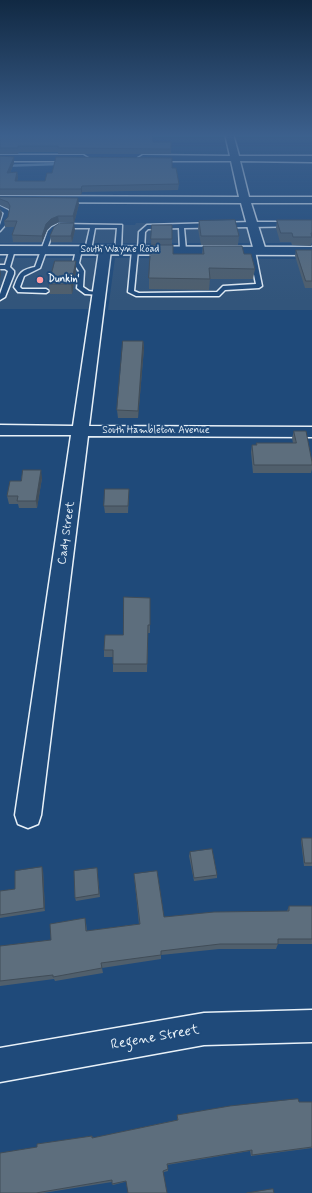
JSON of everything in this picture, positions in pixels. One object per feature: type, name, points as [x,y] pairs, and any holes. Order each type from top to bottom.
[{"type":"main road","name":"South Wayne Road","points":[[6,250],[312,251]]},
{"type":"street","points":[[243,190],[254,228],[256,251]]},
{"type":"street","points":[[0,199],[312,200]]},
{"type":"street","name":"Cady Street","points":[[28,815],[100,294],[97,250]]},
{"type":"street","name":"South Hambleton Avenue","points":[[0,430],[312,432]]},
{"type":"street","name":"Regene Street","points":[[0,1065],[204,1029],[312,1026]]},
{"type":"lane","points":[[0,208],[7,213],[4,223],[0,229]]},
{"type":"lane","points":[[256,251],[259,286],[223,288],[219,294],[138,295],[131,292],[138,250],[142,232],[145,228],[252,224],[312,224]]},
{"type":"lane","points":[[46,291],[23,291],[18,289],[21,275],[29,270],[38,268],[51,231],[54,228],[59,226],[120,226],[97,250],[76,263],[82,270],[80,288],[87,293],[100,294]]},
{"type":"lane","points":[[93,226],[97,250]]},
{"type":"lane","points":[[181,226],[183,250]]},
{"type":"lane","points":[[0,298],[2,297],[11,274],[11,271],[3,267],[6,250]]},
{"type":"shaded area","points":[[0,206],[20,206],[55,223],[55,225],[135,225],[136,223],[312,223],[312,243],[0,243]]},
{"type":"shaded area","points":[[0,258],[97,258],[90,309],[0,309]]},
{"type":"shaded area","points":[[115,258],[312,259],[312,310],[108,310]]},
{"type":"building","points":[[0,197],[78,198],[73,216],[58,216],[51,219],[46,224],[42,236],[12,235],[17,221],[4,221],[8,217],[10,206],[8,202],[0,199]]},
{"type":"building","points":[[235,220],[239,236],[201,236],[199,221]]},
{"type":"building","points":[[277,220],[312,220],[312,237],[293,237],[292,233],[281,233]]},
{"type":"building","points":[[60,223],[74,223],[71,236],[50,236],[54,227]]},
{"type":"building","points":[[152,225],[172,225],[172,239],[151,239]]},
{"type":"building","points":[[151,245],[173,245],[173,254],[204,254],[203,246],[242,246],[244,254],[251,254],[255,269],[209,268],[210,279],[149,278]]},
{"type":"building","points":[[296,250],[312,250],[312,281],[306,281]]},
{"type":"building","points":[[55,261],[76,261],[71,284],[49,284]]},
{"type":"building","points":[[123,341],[143,341],[138,411],[117,410]]},
{"type":"building","points":[[294,431],[306,431],[312,465],[254,465],[252,445],[257,445],[256,443],[296,443]]},
{"type":"building","points":[[23,470],[41,470],[36,501],[17,501],[18,496],[7,496],[10,481],[21,481]]},
{"type":"building","points":[[105,489],[129,489],[128,506],[104,506]]},
{"type":"building","points":[[124,597],[150,598],[150,625],[148,625],[147,664],[113,664],[113,650],[104,650],[105,635],[123,635]]},
{"type":"building","points":[[302,838],[312,838],[312,863],[305,863]]},
{"type":"building","points":[[212,849],[217,875],[194,878],[190,852]]},
{"type":"building","points":[[42,867],[44,908],[0,915],[0,891],[15,889],[15,871]]},
{"type":"building","points":[[97,868],[99,894],[75,898],[74,871]]},
{"type":"building","points":[[157,871],[164,917],[214,912],[289,911],[289,906],[312,906],[312,939],[278,939],[278,944],[220,944],[161,951],[161,955],[101,963],[102,968],[53,977],[53,975],[0,981],[0,946],[51,940],[50,924],[85,918],[86,931],[140,924],[134,874]]},
{"type":"building","points":[[298,1099],[299,1102],[312,1102],[312,1147],[252,1155],[252,1150],[167,1164],[168,1169],[163,1171],[167,1193],[128,1193],[126,1181],[112,1184],[112,1180],[36,1193],[0,1193],[0,1153],[37,1147],[37,1144],[92,1136],[92,1138],[178,1120],[177,1115],[230,1106]]},
{"type":"building","points":[[273,1189],[274,1193],[247,1193]]},
{"type":"place","name":"Dunkin'","points":[[40,280]]}]
